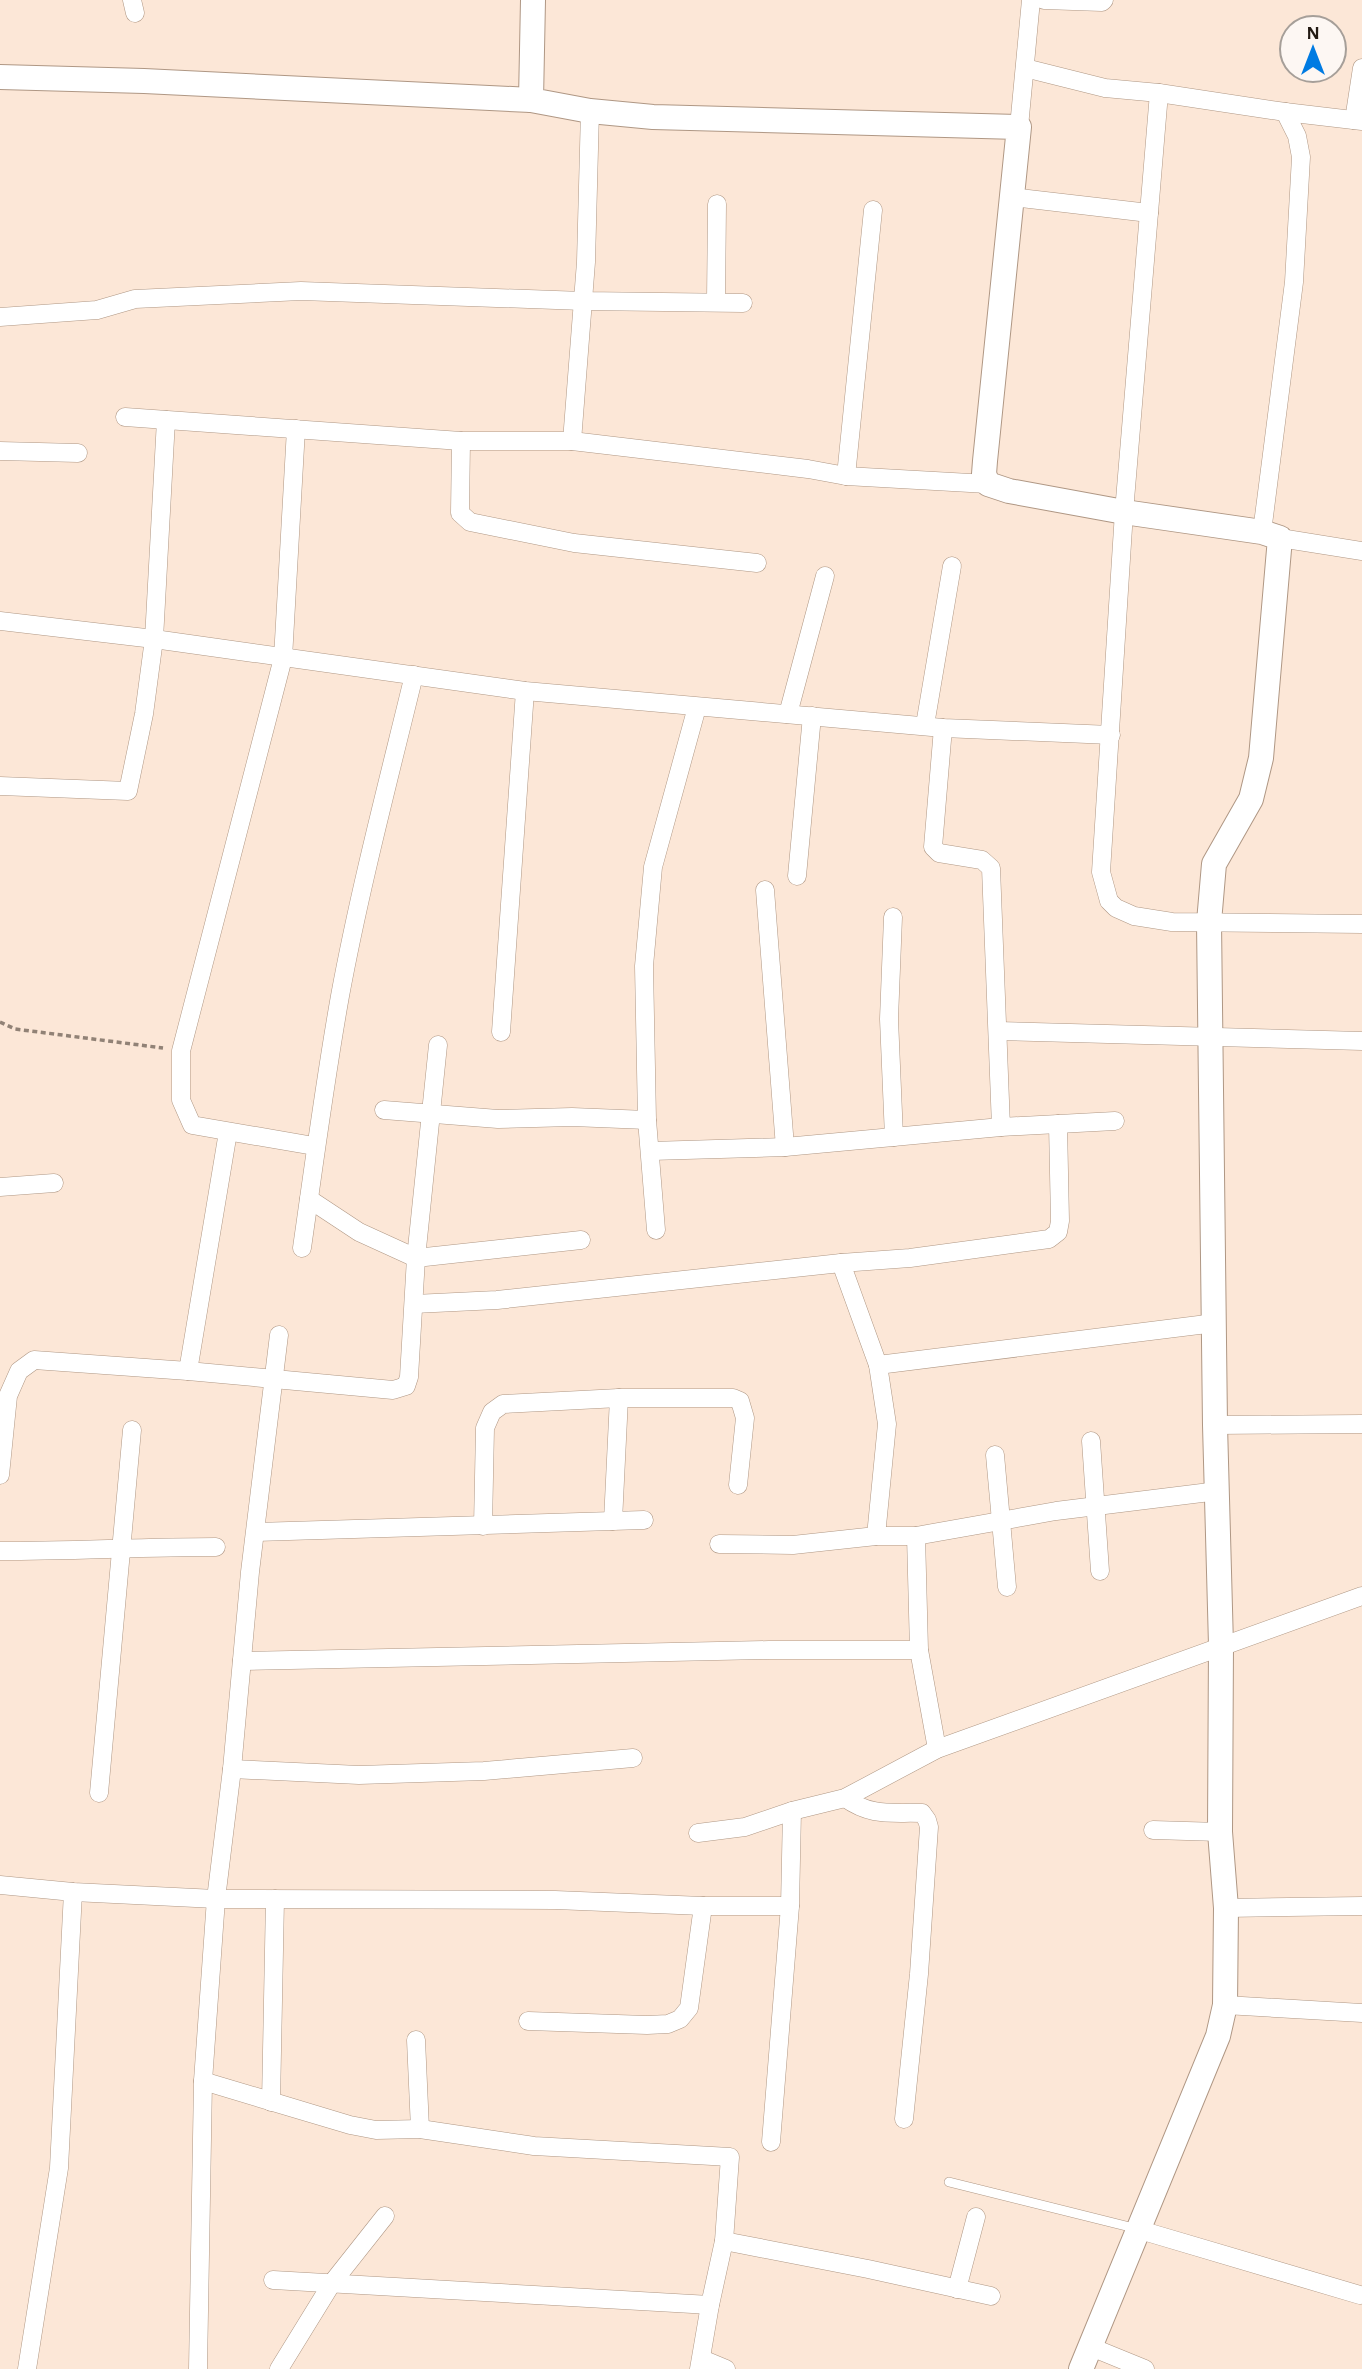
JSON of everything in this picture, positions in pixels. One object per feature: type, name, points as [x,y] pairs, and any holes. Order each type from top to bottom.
[{"type":"street","points":[[531,100],[533,0]]},
{"type":"street","points":[[988,484],[984,474],[985,461],[1031,0]]},
{"type":"street","points":[[1044,0],[1104,0]]},
{"type":"street","points":[[1025,68],[1105,88],[1358,120],[1362,68]]},
{"type":"street","points":[[0,77],[144,81],[531,100],[590,111],[653,117],[1019,127]]},
{"type":"street","points":[[1159,93],[1125,512],[1101,872],[1109,901],[1116,908],[1134,916],[1172,922],[1362,924]]},
{"type":"street","points":[[572,441],[583,301],[590,111]]},
{"type":"street","points":[[1145,2369],[1086,2358],[1218,2036],[1225,2005],[1226,1908],[1220,1832],[1221,1645],[1215,1424],[1209,922],[1214,864],[1251,799],[1261,758],[1271,535],[1294,282],[1301,158],[1297,136],[1285,112]]},
{"type":"street","points":[[1012,197],[1149,213]]},
{"type":"street","points":[[716,302],[717,204]]},
{"type":"street","points":[[846,476],[873,210]]},
{"type":"street","points":[[0,317],[97,310],[135,299],[301,291],[583,301],[743,303]]},
{"type":"street","points":[[125,417],[461,441],[572,441],[808,469],[846,476],[988,484],[1009,491],[1125,512],[1362,551]]},
{"type":"street","points":[[0,786],[128,791],[144,714],[154,639],[166,420]]},
{"type":"street","points":[[296,429],[283,659],[181,1051],[181,1100],[192,1125],[314,1146]]},
{"type":"street","points":[[461,441],[460,513],[470,522],[574,543],[757,563]]},
{"type":"street","points":[[0,451],[78,453]]},
{"type":"street","points":[[953,566],[934,726],[933,847],[939,853],[982,860],[991,868],[1000,1127]]},
{"type":"street","points":[[788,714],[825,576]]},
{"type":"street","points":[[0,621],[154,639],[525,691],[934,726],[1111,735]]},
{"type":"street","points":[[302,1248],[314,1146],[341,995],[371,852],[414,675]]},
{"type":"street","points":[[501,1032],[525,691]]},
{"type":"street","points":[[656,1230],[647,1120],[644,966],[653,867],[697,707]]},
{"type":"street","points":[[797,876],[812,716]]},
{"type":"street","points":[[765,890],[785,1147]]},
{"type":"street","points":[[893,917],[889,1019],[894,1137]]},
{"type":"street","points":[[998,1031],[1362,1041]]},
{"type":"street","points":[[0,1475],[8,1395],[19,1371],[34,1360],[393,1390],[405,1386],[409,1377],[416,1258],[438,1045]]},
{"type":"street","points":[[384,1110],[498,1119],[572,1117],[647,1120]]},
{"type":"street","points":[[651,1151],[785,1147],[1000,1127],[1115,1121]]},
{"type":"street","points":[[414,1304],[497,1300],[910,1258],[1049,1239],[1058,1232],[1060,1221],[1058,1124]]},
{"type":"street","points":[[188,1371],[228,1132]]},
{"type":"street","points":[[0,1187],[54,1183]]},
{"type":"street","points":[[309,1199],[359,1232],[416,1258],[581,1240]]},
{"type":"street","points":[[841,1263],[878,1365],[887,1424],[876,1536]]},
{"type":"street","points":[[878,1365],[1214,1323]]},
{"type":"street","points":[[198,2369],[203,2081],[216,1899],[279,1335]]},
{"type":"street","points":[[483,1526],[485,1428],[487,1420],[496,1408],[503,1404],[619,1398],[733,1398],[740,1401],[744,1407],[745,1418],[738,1485]]},
{"type":"street","points":[[613,1521],[619,1398]]},
{"type":"street","points":[[1215,1424],[1362,1424]]},
{"type":"street","points":[[99,1793],[132,1430]]},
{"type":"street","points":[[1091,1441],[1100,1571]]},
{"type":"street","points":[[995,1455],[1007,1587]]},
{"type":"street","points":[[719,1544],[793,1545],[876,1536],[916,1536],[1096,1506],[1218,1491]]},
{"type":"street","points":[[256,1532],[644,1520]]},
{"type":"street","points":[[916,1536],[919,1650],[937,1749]]},
{"type":"street","points":[[0,1551],[216,1547]]},
{"type":"street","points":[[698,1833],[745,1827],[792,1811],[845,1798],[937,1749],[1362,1596]]},
{"type":"street","points":[[242,1661],[756,1650],[919,1650]]},
{"type":"street","points":[[232,1769],[373,1774],[484,1771],[633,1758]]},
{"type":"street","points":[[845,1798],[869,1812],[922,1813],[929,1827],[919,1974],[904,2119]]},
{"type":"street","points":[[771,2141],[790,1906],[792,1811]]},
{"type":"street","points":[[1153,1830],[1220,1832]]},
{"type":"street","points":[[0,1885],[73,1892],[216,1899],[555,1900],[703,1906],[790,1906]]},
{"type":"street","points":[[27,2369],[59,2168],[73,1892]]},
{"type":"street","points":[[271,2102],[275,1899]]},
{"type":"street","points":[[528,2021],[647,2025],[668,2024],[680,2019],[689,2008],[703,1906]]},
{"type":"street","points":[[1226,1908],[1362,1906]]},
{"type":"street","points":[[1225,2005],[1362,2013]]},
{"type":"street","points":[[416,2040],[421,2129]]},
{"type":"street","points":[[203,2081],[350,2125],[376,2130],[421,2129],[534,2146],[730,2157],[724,2241],[701,2364],[726,2369]]},
{"type":"street","points":[[279,2369],[332,2283],[384,2216]]},
{"type":"street","points":[[957,2289],[976,2217]]},
{"type":"street","points":[[1140,2230],[1360,2295]]},
{"type":"street","points":[[724,2241],[991,2296]]},
{"type":"street","points":[[273,2280],[710,2305]]},
{"type":"lane","points":[[949,2182],[1140,2230]]},
{"type":"path","points":[[0,1022],[15,1029],[181,1051]]}]
